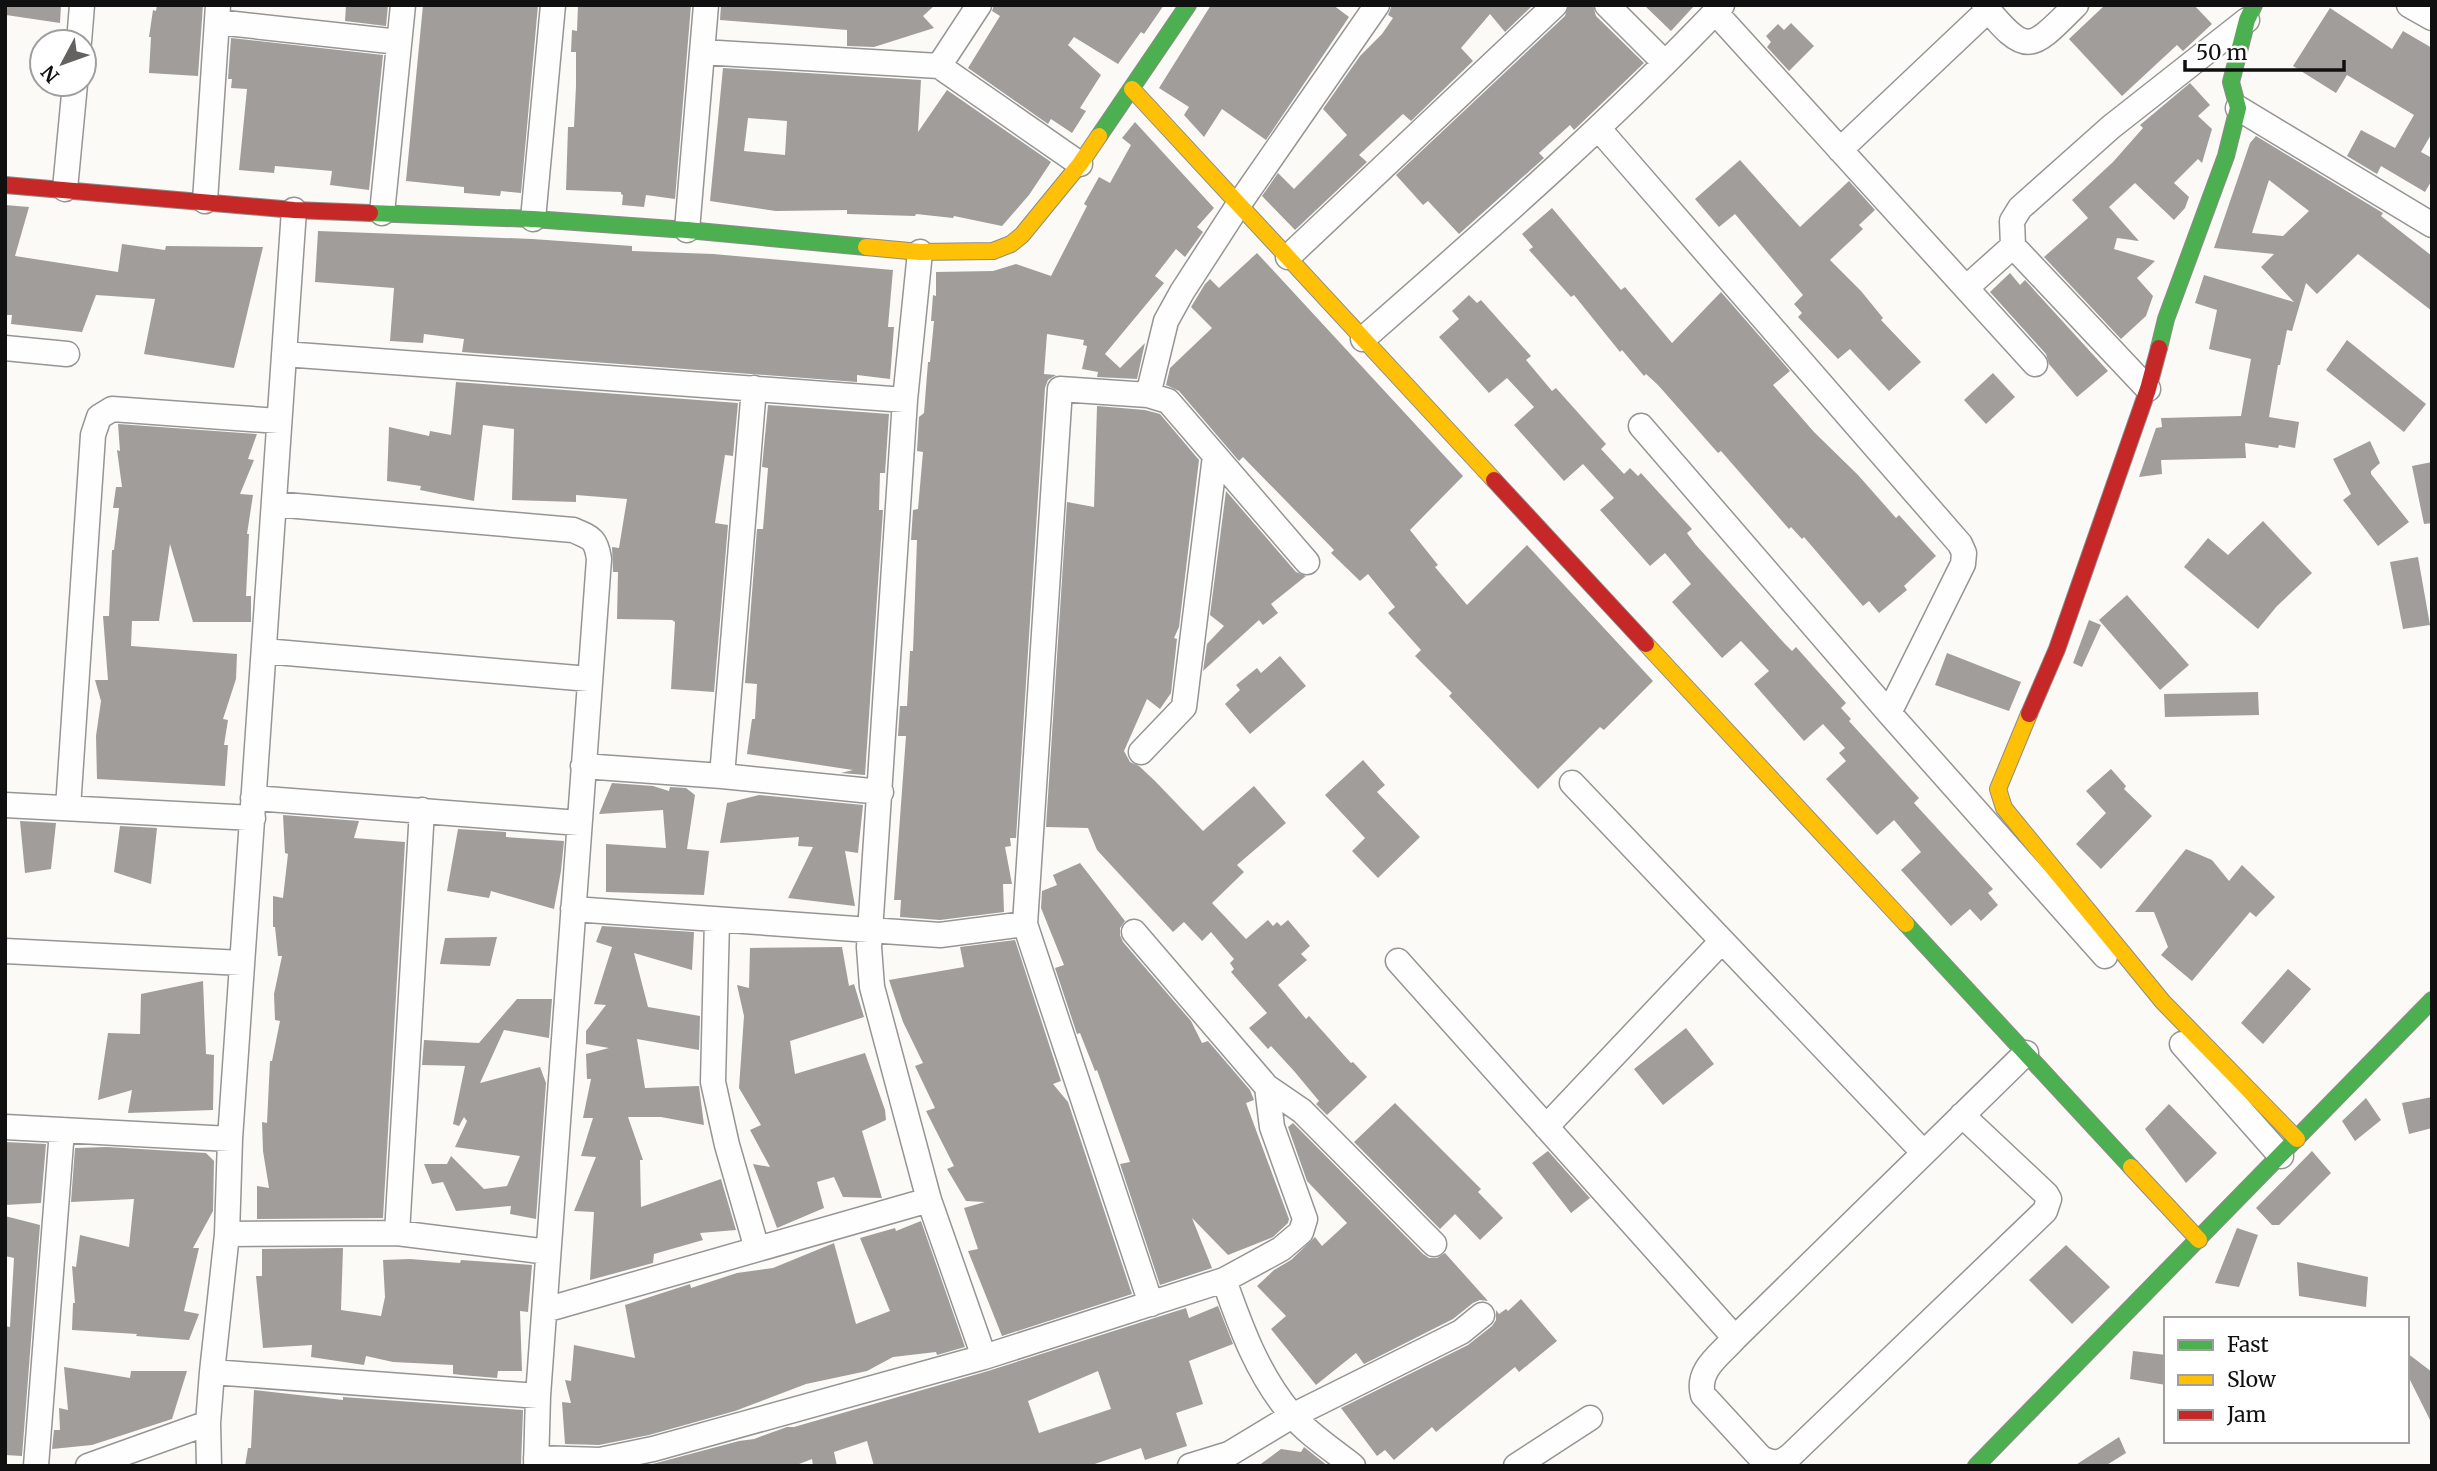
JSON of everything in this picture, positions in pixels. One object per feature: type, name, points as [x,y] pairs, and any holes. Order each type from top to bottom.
[{"type":"street","points":[[80,28],[82,5]]},
{"type":"street","points":[[382,213],[403,5]]},
{"type":"street","points":[[533,219],[553,5]]},
{"type":"street","points":[[687,230],[706,5]]},
{"type":"street","points":[[939,66],[979,5]]},
{"type":"street","points":[[5,185],[294,210],[533,219],[687,230],[920,252],[993,251],[1011,244],[1022,235],[1080,164],[1188,5]]},
{"type":"street","points":[[1148,394],[1166,321],[1239,204],[1377,5]]},
{"type":"street","points":[[1288,257],[1555,5]]},
{"type":"street","points":[[1607,5],[1665,63]]},
{"type":"street","points":[[1840,150],[1986,8],[2008,34],[2025,43],[2048,33],[2076,5]]},
{"type":"street","points":[[2410,5],[2432,18]]},
{"type":"street","points":[[1363,339],[1522,200],[1718,9],[1840,150],[2035,364]]},
{"type":"street","points":[[2251,13],[2231,82],[2238,108],[2226,156],[2166,319],[2148,389],[2057,649],[1998,789],[2004,808],[2163,1002],[2289,1148]]},
{"type":"street","points":[[2148,389],[2013,246],[2012,221],[2020,208],[2111,127],[2251,13]]},
{"type":"street","points":[[205,201],[218,14],[399,42]]},
{"type":"street","points":[[702,52],[939,66],[1080,164]]},
{"type":"street","points":[[1132,89],[2199,1240]]},
{"type":"street","points":[[65,189],[74,98]]},
{"type":"street","points":[[2238,108],[2432,225]]},
{"type":"street","points":[[1598,128],[1960,544],[1964,553],[1963,564],[1889,713]]},
{"type":"street","points":[[209,1466],[208,1423],[227,1234],[230,1139],[294,210]]},
{"type":"street","points":[[1966,288],[2013,246]]},
{"type":"street","points":[[920,252],[905,400],[869,947],[872,987],[929,1200],[984,1357]]},
{"type":"street","points":[[5,348],[67,354]]},
{"type":"street","points":[[284,354],[905,400]]},
{"type":"street","points":[[722,776],[754,388]]},
{"type":"street","points":[[1151,1304],[1025,924],[1060,389],[1148,394],[1168,401],[1307,562]]},
{"type":"street","points":[[68,808],[93,435],[99,417],[112,409],[279,421]]},
{"type":"street","points":[[1641,426],[1889,713],[2289,1148]]},
{"type":"street","points":[[1141,752],[1184,707],[1215,456]]},
{"type":"street","points":[[274,503],[573,530],[596,543],[599,559],[548,1252],[536,1462],[600,1460],[653,1450],[984,1357],[1224,1280],[1281,1249],[1301,1232],[1305,1219],[1272,1127],[1267,1087]]},
{"type":"street","points":[[264,650],[589,679]]},
{"type":"street","points":[[583,766],[722,776],[881,792]]},
{"type":"street","points":[[1572,783],[1924,1153]]},
{"type":"street","points":[[5,805],[68,808],[422,810],[579,823]]},
{"type":"street","points":[[397,1233],[422,810]]},
{"type":"street","points":[[573,909],[940,935],[1025,924]]},
{"type":"street","points":[[717,920],[713,1082],[727,1145],[757,1249]]},
{"type":"street","points":[[1134,932],[1267,1087],[1302,1111],[1434,1244]]},
{"type":"street","points":[[1546,1127],[1722,941]]},
{"type":"street","points":[[5,951],[242,963]]},
{"type":"street","points":[[1398,961],[1735,1338]]},
{"type":"street","points":[[1976,1466],[2432,1000]]},
{"type":"street","points":[[1962,1115],[2046,1194],[2049,1199],[2045,1211],[1782,1462],[1773,1464],[1761,1458],[1703,1395],[1700,1384],[1702,1374],[1735,1338],[2025,1053]]},
{"type":"street","points":[[5,1126],[230,1139]]},
{"type":"street","points":[[36,1466],[62,1130]]},
{"type":"street","points":[[545,1310],[929,1200]]},
{"type":"street","points":[[227,1234],[397,1233],[548,1252]]},
{"type":"street","points":[[1224,1280],[1245,1339],[1266,1381],[1292,1416],[1353,1466]]},
{"type":"street","points":[[1190,1466],[1229,1454],[1292,1416],[1461,1332],[1482,1315]]},
{"type":"street","points":[[212,1372],[538,1396]]},
{"type":"street","points":[[1516,1466],[1590,1418]]},
{"type":"street","points":[[88,1466],[208,1423]]},
{"type":"building","points":[[7,5],[61,5],[60,23],[6,15]]},
{"type":"building","points":[[157,5],[203,5],[198,76],[149,73],[149,37],[153,10],[156,11]]},
{"type":"building","points":[[346,5],[388,5],[386,26],[345,21]]},
{"type":"building","points":[[423,5],[538,5],[521,193],[501,191],[500,196],[464,193],[464,187],[406,181]]},
{"type":"building","points":[[578,5],[691,5],[675,199],[646,195],[644,207],[622,205],[621,192],[566,190],[568,127],[574,127],[576,86],[576,52],[571,52],[572,30],[577,31]]},
{"type":"building","points":[[721,5],[935,5],[923,16],[934,28],[874,47],[847,46],[847,30],[720,20]]},
{"type":"building","points":[[994,5],[1164,5],[1118,64],[1074,37],[1068,45],[1101,75],[1080,108],[1086,111],[1072,133],[1051,119],[1048,124],[968,68],[1000,16],[992,11]]},
{"type":"building","points":[[1211,5],[1333,5],[1349,17],[1266,140],[1222,109],[1204,137],[1184,115],[1189,107],[1159,88]]},
{"type":"building","points":[[1392,5],[1533,5],[1505,32],[1490,14],[1461,48],[1473,61],[1411,121],[1403,114],[1359,155],[1367,162],[1295,230],[1262,196],[1278,173],[1294,189],[1347,135],[1323,109],[1360,56],[1382,34],[1393,18],[1388,15]]},
{"type":"building","points":[[1569,5],[1593,5],[1596,16],[1644,63],[1574,130],[1570,125],[1539,153],[1544,158],[1459,234],[1428,201],[1423,205],[1396,175],[1565,16]]},
{"type":"building","points":[[1644,5],[1695,5],[1671,31]]},
{"type":"building","points":[[2105,5],[2194,5],[2212,24],[2183,51],[2177,45],[2122,96],[2069,39]]},
{"type":"building","points":[[2330,8],[2392,49],[2403,31],[2432,48],[2432,133],[2421,152],[2432,158],[2432,180],[2425,192],[2381,166],[2377,174],[2347,156],[2361,130],[2395,148],[2414,115],[2347,75],[2336,93],[2293,66]]},
{"type":"building","points":[[1791,23],[1814,46],[1789,71],[1767,47],[1771,42],[1766,36],[1778,24],[1784,30]]},
{"type":"building","points":[[231,38],[383,55],[369,190],[330,185],[332,171],[275,166],[274,173],[239,170],[247,89],[231,88],[232,79],[228,79]]},
{"type":"building","points":[[723,68],[921,80],[918,132],[947,90],[1051,162],[1029,195],[1002,226],[954,216],[847,214],[847,210],[776,211],[710,201]],"holes":[[[748,118],[787,121],[785,155],[744,151]]]},
{"type":"building","points":[[2190,83],[2210,105],[2198,116],[2212,129],[2202,163],[2198,159],[2174,183],[2189,197],[2185,208],[2174,220],[2135,183],[2109,207],[2139,241],[2117,238],[2114,249],[2155,261],[2137,278],[2153,296],[2146,316],[2121,339],[2044,257],[2088,218],[2072,200],[2113,162],[2143,128],[2140,125]]},
{"type":"building","points":[[1135,122],[1214,208],[1197,227],[1203,232],[1185,257],[1176,249],[1155,276],[1164,283],[1105,354],[1120,368],[1145,343],[1137,379],[1097,377],[1098,372],[1082,369],[1087,346],[1083,345],[1084,340],[1047,334],[1044,374],[1056,375],[1048,380],[1045,388],[1016,838],[1010,838],[1011,846],[1005,847],[1012,884],[1003,884],[1004,912],[940,920],[900,917],[901,900],[894,900],[906,736],[898,736],[900,706],[907,706],[910,651],[913,651],[917,540],[911,540],[913,510],[918,509],[923,452],[917,451],[919,417],[924,413],[930,362],[936,272],[993,271],[1016,264],[1051,276],[1099,177],[1110,183],[1131,145],[1122,138]]},
{"type":"building","points":[[2256,136],[2383,213],[2381,216],[2432,256],[2432,311],[2358,254],[2317,294],[2306,283],[2292,331],[2287,330],[2269,417],[2299,422],[2295,448],[2245,443],[2246,458],[2161,460],[2162,474],[2139,477],[2156,428],[2162,427],[2161,418],[2241,416],[2251,359],[2209,349],[2217,310],[2195,303],[2204,275],[2294,302],[2261,267],[2274,254],[2214,248],[2250,143]],"holes":[[[2269,180],[2309,211],[2283,236],[2252,233]]]},
{"type":"building","points":[[1740,160],[1800,227],[1849,181],[1875,210],[1859,225],[1863,229],[1830,260],[1861,291],[1883,318],[1881,320],[1921,362],[1889,391],[1850,349],[1838,359],[1798,317],[1802,313],[1794,304],[1803,295],[1735,214],[1719,227],[1695,199]]},
{"type":"building","points":[[5,205],[29,207],[15,256],[118,272],[122,244],[165,250],[166,246],[263,247],[234,368],[144,354],[155,299],[96,295],[82,332],[11,324],[12,315],[5,315]]},
{"type":"building","points":[[1552,208],[1621,290],[1625,287],[1672,343],[1721,292],[1790,371],[1773,385],[1814,432],[1858,475],[1896,518],[1899,515],[1936,556],[1904,586],[1907,590],[1879,613],[1869,601],[1863,606],[1804,537],[1802,539],[1791,527],[1789,529],[1721,451],[1718,453],[1658,385],[1646,374],[1644,376],[1622,350],[1620,352],[1574,295],[1571,297],[1529,250],[1533,247],[1522,234]]},
{"type":"building","points":[[318,231],[532,239],[632,246],[632,251],[713,254],[893,270],[888,327],[894,327],[890,379],[857,375],[857,382],[462,352],[464,339],[424,334],[423,343],[390,341],[394,288],[315,282]]},
{"type":"building","points":[[1257,253],[1463,476],[1410,530],[1438,565],[1435,567],[1467,605],[1527,545],[1653,681],[1604,730],[1600,727],[1538,789],[1449,696],[1452,693],[1415,656],[1421,650],[1388,613],[1395,607],[1368,574],[1360,581],[1331,553],[1334,550],[1243,457],[1239,461],[1179,391],[1166,385],[1170,368],[1212,328],[1191,307],[1205,284],[1210,279],[1219,288]]},
{"type":"building","points":[[2010,273],[2020,285],[2025,280],[2108,371],[2077,397],[2049,364],[2046,354],[1990,292]]},
{"type":"building","points":[[1469,295],[1477,303],[1481,300],[1531,356],[1526,360],[1552,391],[1556,388],[1606,444],[1601,449],[1624,474],[1630,468],[1638,476],[1641,473],[1692,529],[1687,533],[1696,545],[1784,643],[1792,651],[1796,647],[1846,703],[1841,708],[1851,719],[1849,721],[1919,798],[1914,803],[1993,889],[1988,893],[1998,905],[1981,921],[1970,909],[1951,926],[1901,870],[1921,852],[1894,820],[1877,835],[1826,779],[1846,761],[1839,753],[1845,748],[1823,724],[1804,741],[1754,684],[1769,671],[1741,641],[1722,658],[1672,602],[1691,584],[1665,553],[1650,566],[1600,510],[1614,498],[1583,464],[1564,481],[1514,425],[1534,407],[1507,378],[1489,393],[1439,337],[1459,319],[1452,311]]},
{"type":"building","points":[[2347,340],[2426,404],[2404,432],[2326,370]]},
{"type":"building","points":[[1993,373],[2015,397],[1986,424],[1964,400]]},
{"type":"building","points":[[456,382],[738,403],[733,456],[725,455],[715,523],[728,525],[714,692],[671,689],[675,622],[617,619],[618,572],[613,572],[612,547],[619,548],[627,499],[576,495],[576,502],[512,500],[514,429],[483,425],[474,501],[420,490],[421,486],[387,481],[389,427],[429,436],[430,431],[451,435]]},
{"type":"building","points":[[768,405],[889,414],[885,473],[880,473],[879,510],[883,510],[865,775],[841,773],[853,770],[747,754],[752,719],[755,719],[757,684],[745,683],[757,529],[763,529],[768,468],[762,467]]},
{"type":"building","points":[[1097,406],[1160,414],[1199,460],[1179,627],[1174,638],[1177,639],[1171,693],[1160,709],[1147,699],[1124,751],[1130,762],[1139,766],[1155,781],[1203,831],[1254,786],[1286,823],[1237,865],[1244,872],[1212,903],[1246,939],[1268,920],[1273,926],[1277,922],[1281,926],[1288,920],[1310,946],[1301,954],[1307,960],[1278,985],[1306,1019],[1309,1016],[1367,1077],[1327,1115],[1316,1104],[1319,1101],[1294,1071],[1271,1046],[1268,1049],[1249,1028],[1267,1013],[1231,972],[1234,969],[1230,963],[1234,959],[1211,932],[1202,941],[1184,922],[1173,932],[1097,850],[1088,828],[1046,827],[1067,502],[1094,507]]},
{"type":"building","points":[[118,424],[257,434],[248,459],[254,460],[240,494],[253,495],[247,534],[246,596],[251,596],[251,622],[193,622],[170,544],[159,621],[132,621],[131,646],[237,654],[236,679],[223,719],[228,720],[224,745],[228,745],[225,786],[97,779],[96,736],[101,701],[95,680],[108,680],[103,616],[109,616],[112,550],[119,508],[113,508],[116,487],[122,487],[117,450],[120,451]]},
{"type":"building","points":[[2370,441],[2380,463],[2371,474],[2409,522],[2378,546],[2343,500],[2351,494],[2333,459]]},
{"type":"building","points":[[2432,462],[2432,523],[2424,524],[2412,466]]},
{"type":"building","points":[[1226,491],[1296,572],[1306,576],[1271,604],[1278,613],[1263,625],[1259,620],[1203,671],[1207,644],[1224,626],[1210,615]]},
{"type":"building","points":[[2263,521],[2312,573],[2277,606],[2258,629],[2184,567],[2208,538],[2228,555]]},
{"type":"building","points":[[2418,557],[2430,625],[2403,629],[2390,562]]},
{"type":"building","points":[[2127,595],[2189,665],[2160,690],[2099,620]]},
{"type":"building","points":[[2089,620],[2101,625],[2082,667],[2073,663]]},
{"type":"building","points":[[1947,653],[2021,682],[2009,711],[1935,685]]},
{"type":"building","points":[[1280,656],[1306,686],[1250,734],[1225,704],[1240,690],[1236,685],[1257,668],[1261,673]]},
{"type":"building","points":[[2258,692],[2259,715],[2165,717],[2164,694]]},
{"type":"building","points":[[1363,760],[1385,785],[1377,792],[1420,837],[1378,878],[1352,851],[1365,838],[1325,795]]},
{"type":"building","points":[[2111,769],[2126,786],[2124,789],[2152,816],[2101,869],[2076,844],[2106,813],[2086,791]]},
{"type":"building","points":[[612,783],[653,786],[669,791],[670,787],[686,788],[695,795],[687,849],[709,851],[704,895],[606,892],[606,844],[666,848],[663,810],[599,814]]},
{"type":"building","points":[[759,795],[863,805],[858,853],[845,851],[855,906],[788,898],[813,847],[798,846],[799,837],[720,843],[727,803]]},
{"type":"building","points":[[283,815],[359,821],[354,838],[405,842],[383,1218],[257,1219],[257,1186],[269,1188],[262,1122],[267,1123],[270,1061],[280,1021],[275,1020],[274,994],[282,956],[278,956],[273,927],[273,896],[283,898],[288,854],[285,853]]},
{"type":"building","points":[[20,821],[56,823],[51,869],[25,873]]},
{"type":"building","points":[[120,826],[157,828],[151,884],[114,872]]},
{"type":"building","points":[[458,829],[506,832],[506,837],[564,841],[554,909],[491,891],[489,898],[447,891]]},
{"type":"building","points":[[2186,849],[2212,860],[2229,881],[2242,865],[2275,897],[2256,917],[2250,912],[2192,981],[2161,955],[2168,947],[2154,912],[2135,912]]},
{"type":"building","points":[[1080,863],[1125,921],[1120,928],[1123,942],[1191,1021],[1202,1043],[1208,1041],[1250,1090],[1254,1100],[1246,1103],[1289,1219],[1273,1237],[1228,1255],[1192,1218],[1212,1268],[1160,1285],[1120,1164],[1130,1162],[1097,1070],[1095,1071],[1080,1033],[1077,1034],[1055,968],[1064,965],[1041,908],[1042,891],[1057,885],[1053,875]]},
{"type":"building","points":[[602,926],[694,932],[692,970],[634,953],[648,1007],[700,1016],[699,1050],[637,1039],[645,1088],[699,1086],[704,1125],[661,1117],[628,1117],[643,1160],[640,1160],[641,1207],[721,1179],[736,1230],[700,1233],[703,1240],[654,1254],[653,1263],[590,1280],[594,1212],[574,1211],[596,1157],[581,1156],[593,1118],[583,1118],[591,1079],[587,1079],[586,1054],[609,1048],[586,1044],[586,1031],[606,1005],[594,1004],[612,947],[596,942]]},
{"type":"building","points":[[497,937],[490,966],[440,964],[445,938]]},
{"type":"building","points":[[1015,940],[1061,1081],[1053,1084],[1068,1102],[1132,1294],[1002,1336],[968,1251],[978,1249],[964,1208],[985,1202],[966,1201],[947,1169],[954,1166],[926,1111],[935,1108],[915,1066],[923,1063],[903,1022],[889,980],[964,967],[960,947]]},
{"type":"building","points":[[842,947],[849,986],[854,984],[864,1017],[790,1041],[795,1074],[865,1053],[885,1110],[886,1120],[862,1131],[882,1198],[843,1197],[834,1177],[817,1182],[824,1208],[777,1228],[753,1164],[770,1167],[750,1130],[761,1125],[739,1088],[744,1016],[737,985],[749,988],[750,948]]},
{"type":"building","points":[[2288,969],[2311,989],[2263,1044],[2241,1023]]},
{"type":"building","points":[[203,981],[206,1054],[214,1055],[213,1110],[128,1113],[132,1090],[98,1100],[108,1033],[140,1034],[141,994]]},
{"type":"building","points":[[517,999],[552,999],[549,1038],[504,1030],[480,1083],[540,1067],[546,1083],[536,1219],[510,1214],[511,1206],[456,1211],[443,1182],[432,1184],[424,1164],[447,1164],[451,1156],[484,1189],[507,1186],[520,1156],[455,1147],[467,1121],[464,1117],[459,1126],[453,1124],[465,1066],[422,1065],[424,1040],[479,1043]]},
{"type":"building","points":[[1686,1028],[1714,1064],[1663,1105],[1634,1069]]},
{"type":"building","points":[[2432,1097],[2432,1128],[2409,1134],[2402,1103]]},
{"type":"building","points":[[2366,1098],[2381,1120],[2355,1141],[2342,1121]]},
{"type":"building","points":[[1395,1103],[1481,1189],[1478,1192],[1503,1218],[1480,1240],[1455,1214],[1440,1229],[1354,1142]]},
{"type":"building","points":[[2169,1104],[2217,1153],[2186,1183],[2145,1129]]},
{"type":"building","points":[[1293,1123],[1423,1254],[1429,1258],[1437,1258],[1445,1253],[1488,1301],[1473,1303],[1453,1319],[1364,1364],[1356,1353],[1316,1385],[1271,1329],[1286,1316],[1257,1286],[1315,1237],[1322,1246],[1347,1223],[1307,1181],[1288,1127]]},
{"type":"building","points":[[5,1142],[46,1144],[41,1203],[5,1205]]},
{"type":"building","points":[[107,1147],[206,1153],[214,1161],[213,1211],[193,1248],[199,1248],[184,1311],[199,1314],[189,1340],[72,1330],[75,1303],[72,1266],[76,1267],[80,1235],[129,1247],[134,1199],[71,1202],[75,1148]]},
{"type":"building","points":[[1548,1151],[1590,1198],[1571,1213],[1532,1163]]},
{"type":"building","points":[[2312,1151],[2331,1173],[2279,1225],[2272,1225],[2256,1208]]},
{"type":"building","points":[[5,1216],[40,1225],[22,1456],[5,1455],[5,1326],[10,1327],[14,1258],[5,1256]]},
{"type":"building","points":[[921,1221],[965,1347],[937,1355],[936,1352],[893,1357],[867,1371],[806,1384],[735,1411],[649,1435],[599,1445],[565,1444],[562,1402],[571,1403],[565,1380],[571,1381],[574,1345],[635,1358],[625,1305],[690,1284],[691,1288],[737,1273],[773,1268],[834,1243],[856,1324],[890,1311],[860,1238],[895,1228],[896,1231]]},
{"type":"building","points":[[2237,1228],[2258,1235],[2239,1287],[2215,1283]]},
{"type":"building","points":[[2066,1245],[2110,1287],[2072,1324],[2029,1280]]},
{"type":"building","points":[[343,1248],[341,1310],[381,1316],[385,1297],[383,1260],[460,1263],[461,1260],[532,1265],[528,1312],[520,1311],[522,1371],[498,1371],[497,1378],[461,1375],[453,1374],[453,1365],[393,1362],[366,1356],[364,1365],[311,1357],[312,1345],[263,1348],[256,1276],[262,1276],[262,1249]]},
{"type":"building","points":[[2297,1262],[2368,1277],[2366,1307],[2299,1296]]},
{"type":"building","points":[[1521,1299],[1557,1341],[1519,1372],[1515,1367],[1436,1432],[1432,1427],[1394,1460],[1385,1450],[1377,1456],[1341,1408],[1468,1345],[1492,1326],[1496,1320],[1496,1310],[1499,1314],[1506,1309],[1508,1311]]},
{"type":"building","points":[[1218,1306],[1233,1344],[1189,1361],[1203,1404],[1176,1413],[1187,1446],[1145,1460],[1141,1448],[1089,1466],[874,1466],[867,1441],[834,1452],[837,1466],[813,1466],[812,1459],[794,1466],[645,1466],[754,1439],[787,1427],[988,1371],[1186,1308],[1189,1318]],"holes":[[[1098,1371],[1111,1409],[1039,1433],[1028,1401]]]},
{"type":"building","points":[[2133,1351],[2164,1355],[2164,1385],[2130,1379]]},
{"type":"building","points":[[2409,1355],[2432,1372],[2432,1424],[2409,1378]]},
{"type":"building","points":[[64,1367],[130,1378],[131,1371],[187,1371],[172,1419],[92,1445],[52,1449],[54,1430],[60,1430],[59,1408],[68,1410]]},
{"type":"building","points":[[254,1390],[343,1400],[343,1397],[523,1410],[521,1466],[245,1466],[248,1448],[251,1448]]},
{"type":"building","points":[[2119,1437],[2126,1453],[2105,1466],[2074,1466]]},
{"type":"building","points":[[1304,1447],[1328,1466],[1258,1466],[1281,1449],[1301,1452]]},
{"type":"traffic: fast","points":[[1099,136],[1188,5]]},
{"type":"traffic: fast","points":[[2159,348],[2166,319],[2226,156],[2238,108],[2231,82],[2247,20],[2254,5]]},
{"type":"traffic: fast","points":[[370,213],[533,219],[866,247]]},
{"type":"traffic: fast","points":[[1906,924],[2131,1167]]},
{"type":"traffic: fast","points":[[1976,1466],[2432,1000]]},
{"type":"traffic: slow","points":[[1132,89],[1494,480]]},
{"type":"traffic: slow","points":[[866,247],[920,252],[993,251],[1011,244],[1022,235],[1080,164],[1099,136]]},
{"type":"traffic: slow","points":[[1646,644],[1906,924]]},
{"type":"traffic: slow","points":[[2029,714],[1998,789],[2004,808],[2163,1002],[2297,1139]]},
{"type":"traffic: slow","points":[[2131,1167],[2199,1240]]},
{"type":"traffic: jam","points":[[5,185],[294,210],[370,213]]},
{"type":"traffic: jam","points":[[2029,714],[2057,649],[2148,389],[2159,348]]},
{"type":"traffic: jam","points":[[1494,480],[1646,644]]}]
